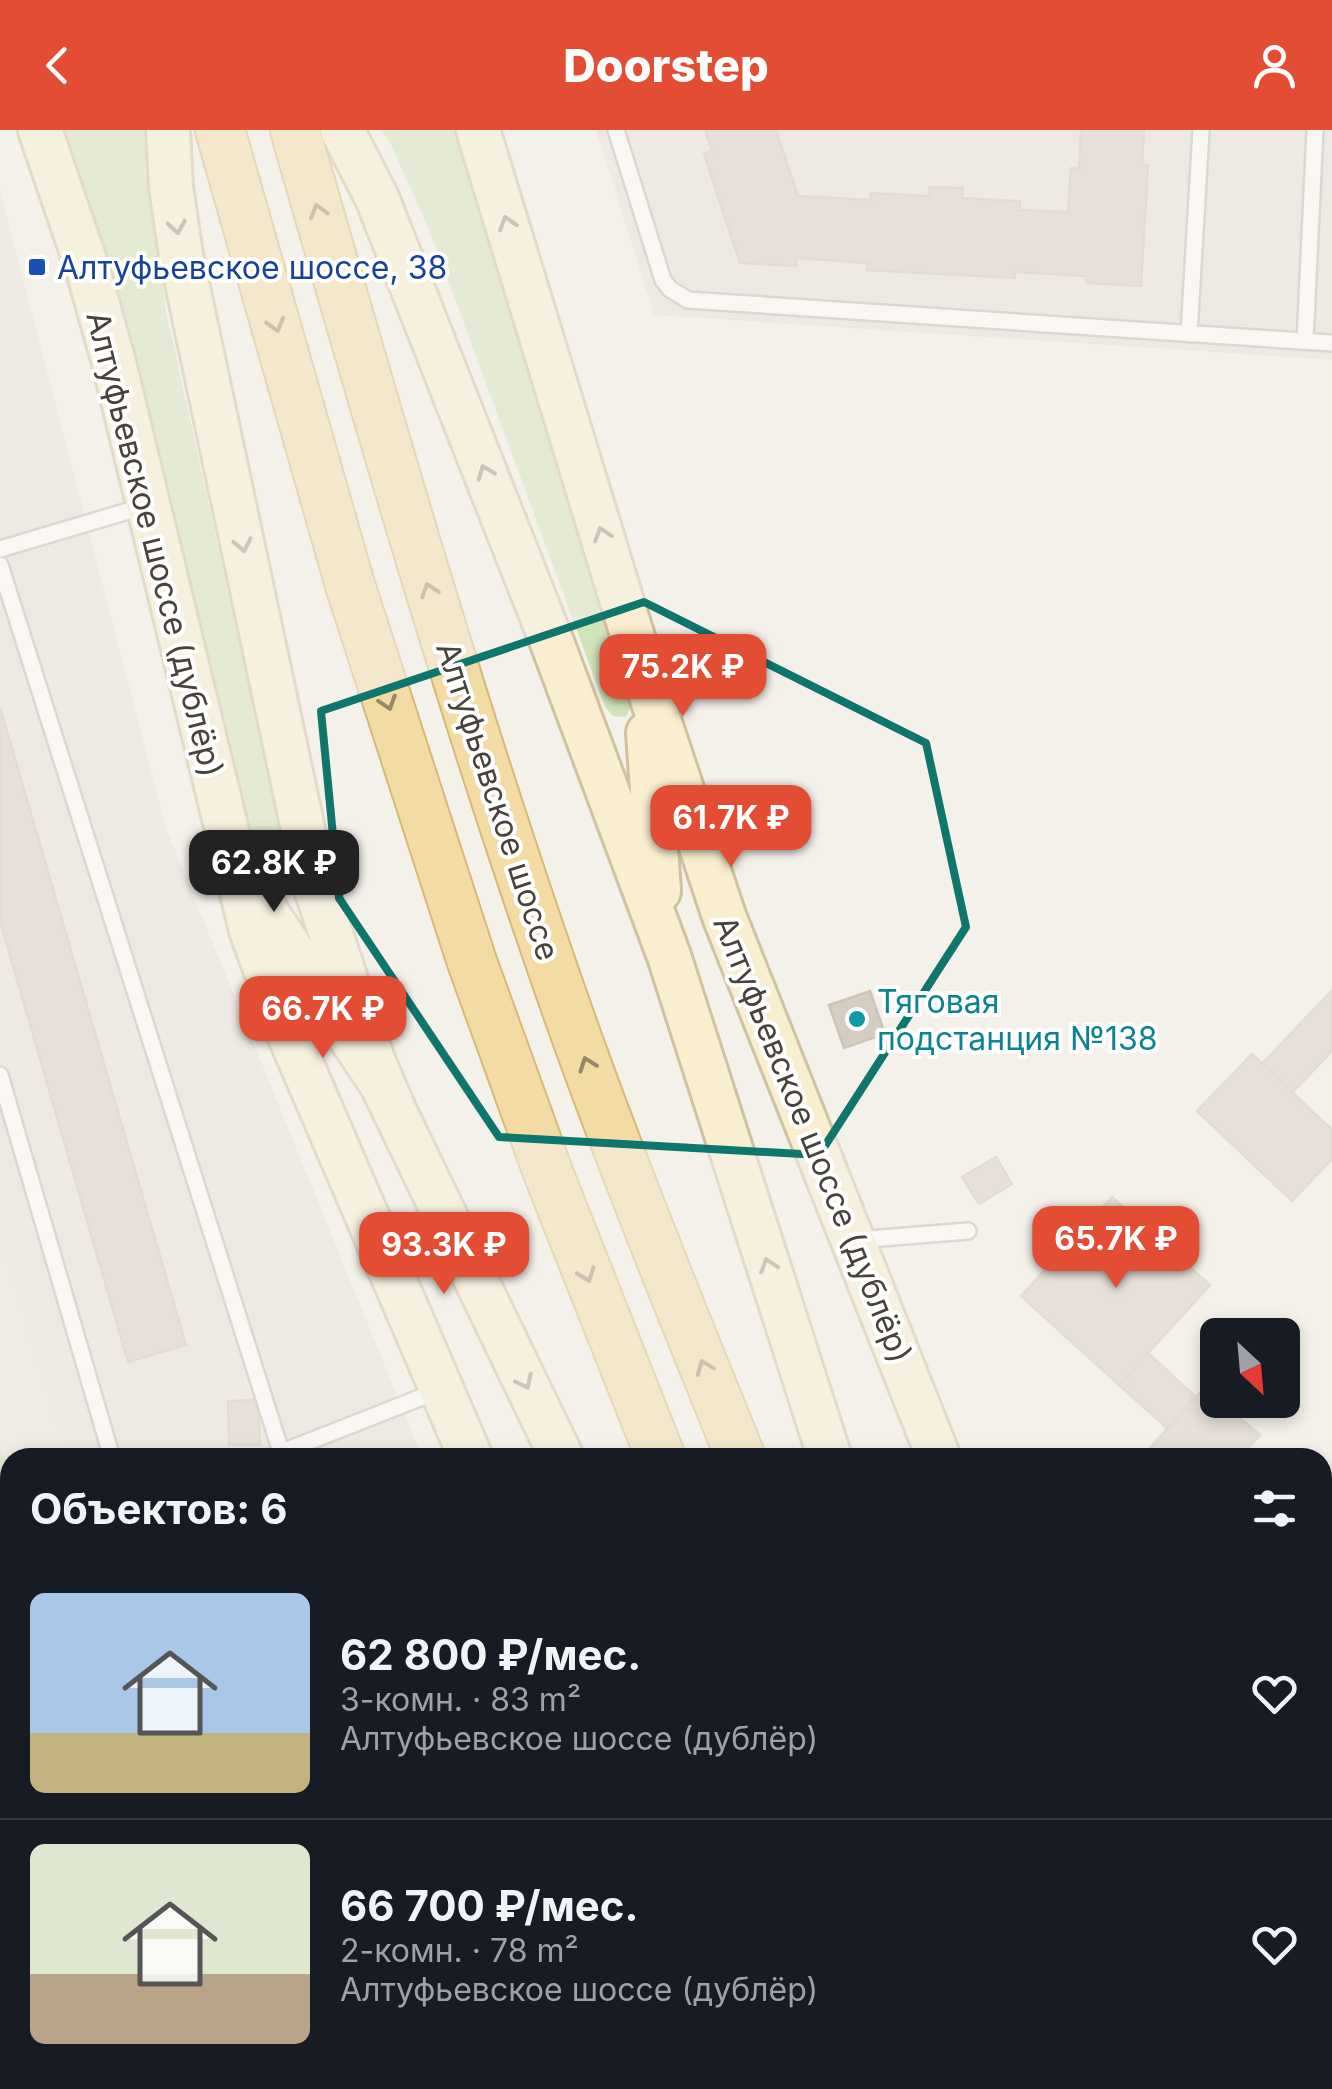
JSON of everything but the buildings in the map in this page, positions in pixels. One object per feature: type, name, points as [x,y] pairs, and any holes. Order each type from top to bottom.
[{"type":"main road","name":"Алтуфьевское шоссе (дублёр)","points":[[40,130],[92,286],[251,930],[328,1126],[467,1448]]},
{"type":"main road","points":[[168,130],[171,187],[182,255],[306,843],[332,945],[392,1105]]},
{"type":"main road","points":[[220,130],[350,585],[472,962],[574,1241],[658,1448]]},
{"type":"main road","name":"Алтуфьевское шоссе","points":[[295,130],[420,563],[542,939],[637,1198],[737,1448]]},
{"type":"main road","points":[[342,130],[377,198],[669,956],[827,1448]]},
{"type":"main road","name":"Алтуфьевское шоссе (дублёр)","points":[[478,130],[630,627],[740,958],[935,1448]]},
{"type":"main road","points":[[630,627],[646,714],[660,908],[669,956]]},
{"type":"main road","points":[[570,694],[580,715],[708,901],[740,958]]},
{"type":"main road","points":[[222,820],[248,884],[370,1065],[392,1105],[557,1448]]},
{"type":"main road","points":[[306,843],[317,1083],[328,1126]]},
{"type":"lane","points":[[616,130],[663,280],[688,300],[1332,343]]},
{"type":"lane","points":[[1189,334],[1201,130]]},
{"type":"lane","points":[[1304,342],[1316,130]]},
{"type":"lane","points":[[0,548],[147,506]]},
{"type":"lane","points":[[0,565],[275,1448]]},
{"type":"lane","points":[[0,1075],[109,1448]]},
{"type":"lane","points":[[852,1240],[968,1230]]},
{"type":"lane","points":[[297,1448],[442,1390]]},
{"type":"highlighted area","points":[[644,602],[926,743],[966,927],[819,1155],[499,1137],[339,898],[321,711]]},
{"type":"shaded area","points":[[596,130],[1332,130],[1332,360],[654,315]]},
{"type":"shaded area","points":[[0,190],[166,828],[418,1448],[0,1448]]},
{"type":"shaded area","points":[[0,1234],[64,1448],[0,1448]]},
{"type":"green space","points":[[56,130],[144,130],[166,311],[279,822],[283,870],[276,877],[261,877],[244,839]]},
{"type":"green space","points":[[381,130],[460,130],[633,701],[626,717],[613,716],[605,707],[431,234]]},
{"type":"place","name":"Алтуфьевское шоссе, 38","points":[[37,267]]},
{"type":"place","name":"Тяговая подстанция №138","points":[[857,1019]]}]
